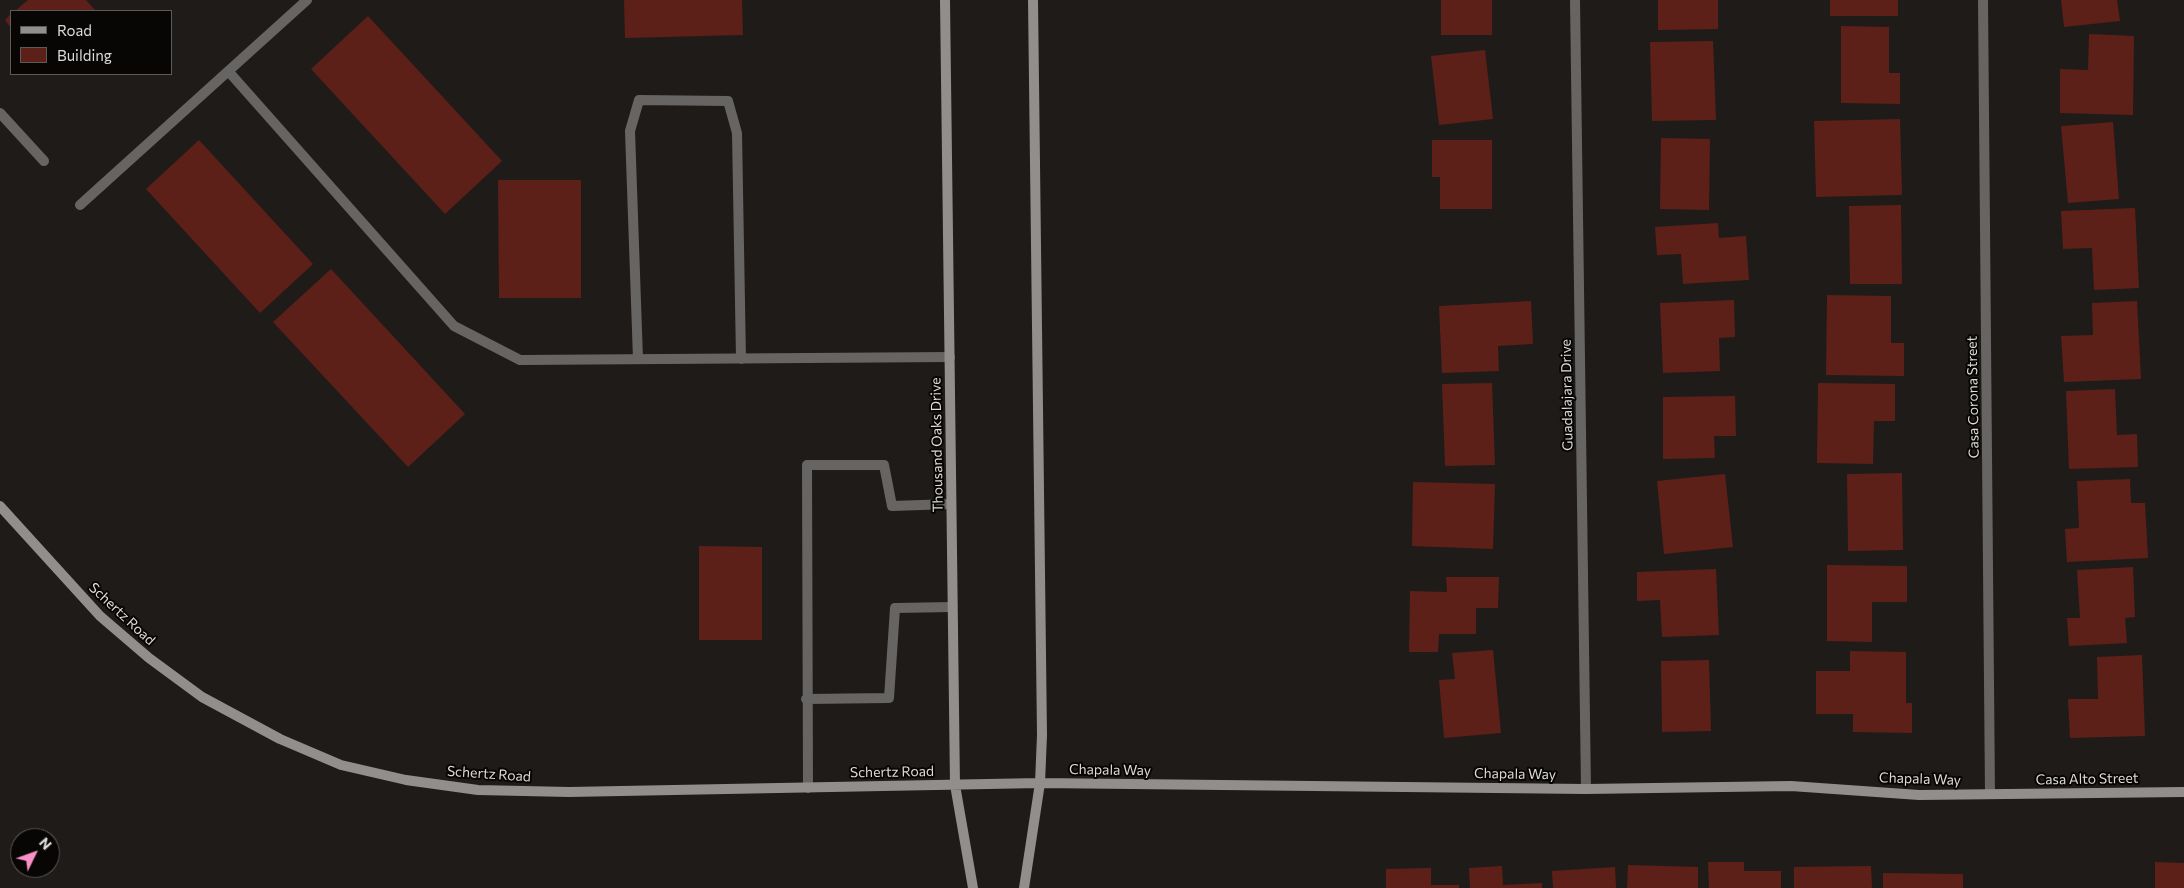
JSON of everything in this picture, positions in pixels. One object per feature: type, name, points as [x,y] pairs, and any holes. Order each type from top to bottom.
[{"type":"street","points":[[80,205],[307,0]]},
{"type":"street","name":"Thousand Oaks Drive","points":[[945,0],[955,785],[974,888]]},
{"type":"street","points":[[1024,888],[1040,783],[1042,735],[1033,0]]},
{"type":"street","name":"Guadalajara Drive","points":[[1576,0],[1586,789]]},
{"type":"street","name":"Casa Corona Street","points":[[1983,0],[1990,794]]},
{"type":"street","points":[[229,72],[454,326],[520,360],[950,357]]},
{"type":"street","points":[[638,360],[630,131],[639,100],[728,101],[737,133],[741,359]]},
{"type":"street","points":[[0,113],[44,161]]},
{"type":"street","points":[[808,788],[806,699],[807,465],[884,465],[892,506],[951,504]]},
{"type":"street","name":"Schertz Road","points":[[0,506],[100,616],[149,658],[202,697],[280,739],[341,764],[406,780],[478,790],[569,792],[1040,783]]},
{"type":"street","points":[[806,699],[888,698],[895,608],[952,607]]},
{"type":"street","name":"Chapala Way","points":[[1040,783],[1586,789],[1791,786],[1919,795],[1990,794]]},
{"type":"street","name":"Casa Alto Street","points":[[1990,794],[2184,792]]},
{"type":"building","points":[[28,0],[86,0],[95,10],[16,10]]},
{"type":"building","points":[[624,0],[742,0],[743,35],[625,38]]},
{"type":"building","points":[[1441,0],[1492,0],[1492,35],[1441,35]]},
{"type":"building","points":[[1658,0],[1718,0],[1718,29],[1658,30]]},
{"type":"building","points":[[1830,0],[1898,0],[1898,16],[1830,16]]},
{"type":"building","points":[[2061,0],[2117,0],[2120,21],[2064,27]]},
{"type":"building","points":[[10,15],[10,27],[5,20]]},
{"type":"building","points":[[368,16],[502,161],[445,214],[311,69]]},
{"type":"building","points":[[1841,26],[1889,27],[1889,73],[1900,73],[1900,104],[1841,103]]},
{"type":"building","points":[[2089,34],[2134,36],[2133,115],[2060,113],[2060,69],[2088,70]]},
{"type":"building","points":[[1713,41],[1716,120],[1652,121],[1650,42]]},
{"type":"building","points":[[1485,50],[1493,119],[1439,125],[1431,56]]},
{"type":"building","points":[[1900,119],[1902,195],[1816,197],[1814,121]]},
{"type":"building","points":[[2113,122],[2119,199],[2068,203],[2061,126]]},
{"type":"building","points":[[1661,138],[1710,139],[1709,210],[1660,209]]},
{"type":"building","points":[[199,140],[313,264],[260,313],[146,189]]},
{"type":"building","points":[[1432,140],[1492,140],[1492,209],[1440,209],[1440,177],[1432,177]]},
{"type":"building","points":[[498,180],[581,180],[581,298],[499,298]]},
{"type":"building","points":[[1901,205],[1902,284],[1850,284],[1849,206]]},
{"type":"building","points":[[2135,208],[2139,288],[2094,290],[2092,248],[2063,249],[2061,211]]},
{"type":"building","points":[[1718,223],[1719,238],[1746,236],[1749,280],[1683,284],[1681,254],[1657,255],[1655,227]]},
{"type":"building","points":[[331,269],[465,414],[408,467],[273,322]]},
{"type":"building","points":[[1827,295],[1891,296],[1891,343],[1904,343],[1904,376],[1826,375]]},
{"type":"building","points":[[1734,300],[1735,337],[1719,338],[1720,371],[1663,373],[1660,303]]},
{"type":"building","points":[[1531,301],[1533,344],[1498,346],[1499,371],[1442,373],[1439,306]]},
{"type":"building","points":[[2137,301],[2141,379],[2064,382],[2061,336],[2093,335],[2092,303]]},
{"type":"building","points":[[1492,383],[1495,465],[1445,466],[1442,384]]},
{"type":"building","points":[[1818,383],[1895,384],[1895,421],[1874,421],[1873,464],[1817,463]]},
{"type":"building","points":[[2115,389],[2117,435],[2137,434],[2138,467],[2069,469],[2066,391]]},
{"type":"building","points":[[1735,396],[1736,436],[1714,436],[1715,458],[1663,459],[1663,397]]},
{"type":"building","points":[[1902,473],[1903,550],[1848,551],[1847,474]]},
{"type":"building","points":[[1725,474],[1733,547],[1664,554],[1657,481]]},
{"type":"building","points":[[2130,479],[2131,503],[2145,503],[2148,558],[2067,562],[2065,529],[2079,528],[2077,481]]},
{"type":"building","points":[[1413,482],[1495,484],[1493,549],[1412,546]]},
{"type":"building","points":[[699,546],[762,547],[762,640],[699,640]]},
{"type":"building","points":[[1827,565],[1907,566],[1907,602],[1872,602],[1872,642],[1827,641]]},
{"type":"building","points":[[2133,567],[2135,617],[2125,618],[2127,643],[2069,646],[2067,618],[2080,618],[2077,570]]},
{"type":"building","points":[[1716,569],[1719,635],[1662,637],[1660,600],[1637,601],[1637,572]]},
{"type":"building","points":[[1446,577],[1499,577],[1498,608],[1476,608],[1476,634],[1439,634],[1438,652],[1409,652],[1410,591],[1447,592]]},
{"type":"building","points":[[1493,650],[1501,733],[1444,738],[1439,680],[1455,679],[1452,653]]},
{"type":"building","points":[[1850,651],[1906,652],[1906,703],[1912,703],[1912,733],[1853,732],[1853,714],[1816,714],[1816,671],[1850,671]]},
{"type":"building","points":[[2142,655],[2145,736],[2070,738],[2068,699],[2098,699],[2097,657]]},
{"type":"building","points":[[1709,660],[1711,731],[1662,732],[1661,661]]},
{"type":"building","points":[[1708,862],[1744,862],[1744,871],[1781,871],[1781,888],[1709,888]]},
{"type":"building","points":[[2155,862],[2184,863],[2184,888],[2155,888]]},
{"type":"building","points":[[1628,865],[1698,867],[1698,888],[1627,888]]},
{"type":"building","points":[[1502,866],[1503,885],[1542,883],[1542,888],[1470,888],[1469,868]]},
{"type":"building","points":[[1871,866],[1872,888],[1794,888],[1794,867]]},
{"type":"building","points":[[1615,867],[1616,888],[1553,888],[1552,871]]},
{"type":"building","points":[[1431,868],[1431,885],[1459,885],[1459,888],[1386,888],[1386,869]]},
{"type":"building","points":[[1883,873],[1963,874],[1963,888],[1883,888]]}]
